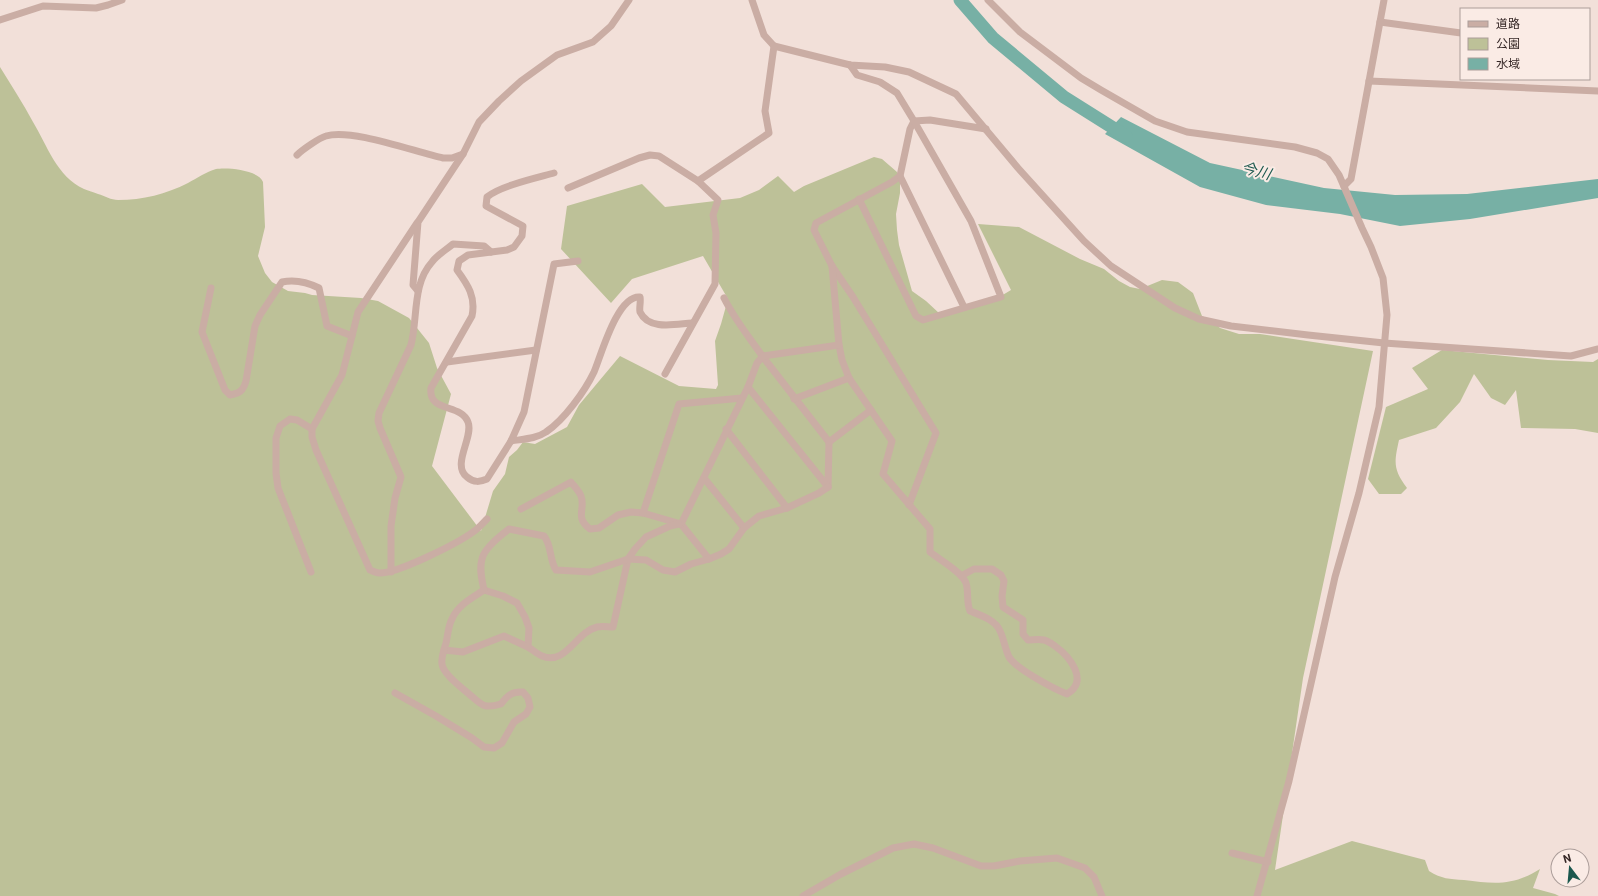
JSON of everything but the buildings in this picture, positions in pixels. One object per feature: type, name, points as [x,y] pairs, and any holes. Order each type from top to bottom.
[{"type":"street","points":[[0,20],[43,6],[96,8],[108,6],[122,0]]},
{"type":"street","points":[[487,519],[474,532],[403,568],[391,572],[378,573],[370,570],[316,450],[312,437],[312,429],[342,375],[358,312],[463,154],[479,122],[521,81],[557,55],[592,42],[611,26],[629,0]]},
{"type":"street","points":[[752,0],[764,35],[774,46],[850,65],[885,67],[909,72],[956,94],[1018,168],[1084,241],[1111,266],[1175,308],[1199,319],[1232,326],[1384,344],[1571,356],[1598,349]]},
{"type":"street","points":[[988,0],[1020,32],[1081,78],[1155,121],[1187,132],[1295,147],[1317,153],[1328,159],[1334,165],[1344,186],[1383,278],[1386,314],[1379,407],[1359,493],[1335,576],[1289,780],[1268,862],[1257,896]]},
{"type":"street","points":[[1344,186],[1351,179],[1384,0]]},
{"type":"street","points":[[1380,22],[1460,33]]},
{"type":"street","points":[[698,181],[769,133],[765,111],[774,46]]},
{"type":"street","points":[[850,65],[857,75],[880,82],[897,93],[971,222],[1001,298],[964,307],[923,320],[916,316],[859,199]]},
{"type":"street","points":[[1368,81],[1598,91]]},
{"type":"street","points":[[914,121],[930,120],[986,129]]},
{"type":"street","points":[[914,121],[910,129],[900,176],[964,307]]},
{"type":"street","points":[[297,155],[325,136],[340,134],[357,136],[443,158],[452,158],[463,154]]},
{"type":"street","points":[[568,188],[650,155],[659,156],[698,181],[718,200],[713,215],[716,233],[715,284],[665,374]]},
{"type":"street","points":[[554,173],[512,186],[487,197],[486,206],[523,226],[524,229],[522,236],[514,247],[507,250],[468,255],[459,261],[457,270],[469,288],[474,306],[472,316],[431,388],[430,396],[433,401],[438,404],[463,414],[468,422],[469,429],[462,461],[462,469],[466,476],[473,481],[480,482],[487,479],[511,441],[524,412],[554,264],[578,261]]},
{"type":"street","points":[[900,176],[892,182],[816,223],[814,230],[832,266],[853,297],[936,433],[910,505]]},
{"type":"street","points":[[418,222],[413,285],[418,291]]},
{"type":"street","points":[[391,572],[391,526],[395,498],[401,477],[378,420],[379,413],[411,345],[414,333],[418,291],[423,274],[432,262],[453,244],[484,246],[490,252]]},
{"type":"street","points":[[832,266],[839,345],[842,360],[849,378],[892,441],[883,474],[930,529],[930,552],[961,576],[966,583],[967,604],[970,611],[983,616],[999,629],[1010,658],[1035,678],[1059,691],[1066,694],[1072,690],[1076,683],[1077,676],[1068,658],[1045,640],[1028,640],[1022,634],[1023,620],[1003,607],[1002,596],[1004,581],[1001,575],[992,569],[974,569],[961,576]]},
{"type":"street","points":[[211,288],[202,332],[224,390],[230,395],[240,393],[243,390],[246,381],[255,326],[260,315],[282,282],[292,280],[308,282],[319,288],[327,326],[352,336]]},
{"type":"street","points":[[511,441],[531,438],[546,432],[573,406],[594,372],[607,335],[616,317],[630,300],[640,297],[640,311],[651,324],[692,323]]},
{"type":"street","points":[[724,298],[733,316],[794,399],[829,442],[828,487]]},
{"type":"street","points":[[681,524],[726,429],[748,388],[757,363],[763,356],[839,345]]},
{"type":"street","points":[[447,362],[536,350]]},
{"type":"street","points":[[794,399],[849,378]]},
{"type":"street","points":[[748,388],[828,487]]},
{"type":"street","points":[[643,513],[679,404],[742,398]]},
{"type":"street","points":[[829,442],[871,410]]},
{"type":"street","points":[[311,572],[278,488],[276,473],[276,438],[280,426],[290,419],[296,420],[312,429]]},
{"type":"street","points":[[726,429],[787,508]]},
{"type":"street","points":[[704,478],[744,528]]},
{"type":"street","points":[[521,510],[571,482],[581,496],[581,515],[584,524],[590,529],[599,528],[618,515],[631,512],[643,513],[681,524],[709,559]]},
{"type":"street","points":[[484,590],[480,573],[482,558],[501,535],[509,529],[544,536],[548,541],[552,564],[556,570],[590,572],[628,560],[646,560],[663,570],[675,572],[691,564],[721,554],[729,548],[744,528],[759,516],[787,508],[819,493],[828,487]]},
{"type":"street","points":[[444,650],[463,652],[504,636],[543,656],[556,657],[566,652],[581,635],[597,627],[613,627],[628,560],[635,549],[646,537],[670,526],[681,524]]},
{"type":"street","points":[[395,693],[466,734],[484,747],[494,748],[502,743],[514,722],[526,714],[530,707],[528,698],[523,692],[516,692],[507,696],[501,704],[489,708],[482,705],[446,672],[442,664],[452,619],[459,608],[468,600],[484,590],[503,596],[517,603],[526,617],[529,628],[528,647]]},
{"type":"street","points":[[803,896],[841,874],[893,848],[914,844],[933,848],[980,866],[994,866],[1020,861],[1057,858],[1085,868],[1094,877],[1102,896]]},
{"type":"street","points":[[1232,853],[1268,862]]},
{"type":"green space","points":[[0,67],[54,160],[67,177],[75,184],[110,199],[127,200],[154,196],[188,183],[205,173],[216,169],[227,168],[249,172],[256,175],[263,182],[265,227],[258,256],[265,273],[272,282],[288,291],[312,295],[361,298],[378,301],[409,318],[429,343],[437,368],[451,394],[432,466],[481,531],[493,491],[505,474],[509,457],[523,442],[535,444],[567,427],[579,405],[620,356],[679,386],[716,389],[718,385],[715,341],[728,299],[703,256],[632,279],[611,303],[561,249],[567,206],[642,184],[665,207],[740,198],[759,190],[778,176],[794,192],[804,186],[874,157],[882,159],[897,172],[900,182],[900,193],[896,214],[897,230],[899,245],[912,291],[940,314],[996,299],[1011,290],[978,224],[1019,227],[1080,259],[1104,269],[1119,281],[1130,287],[1140,289],[1162,280],[1178,282],[1193,293],[1202,316],[1214,322],[1220,328],[1239,334],[1260,334],[1373,351],[1303,678],[1275,870],[1352,841],[1425,860],[1429,871],[1438,876],[1450,879],[1495,883],[1504,882],[1530,875],[1540,869],[1533,888],[1559,896],[0,896]]},
{"type":"green space","points":[[1442,350],[1548,360],[1593,362],[1598,359],[1598,433],[1575,429],[1521,428],[1516,390],[1505,405],[1491,398],[1474,374],[1460,402],[1436,428],[1399,440],[1396,455],[1396,466],[1399,476],[1407,488],[1401,494],[1379,494],[1368,479],[1386,407],[1428,389],[1412,368]]},
{"type":"water","points":[[1121,117],[1210,163],[1324,188],[1395,195],[1467,194],[1598,179],[1598,198],[1470,219],[1400,226],[1340,214],[1266,205],[1200,187],[1105,134]]},
{"type":"waterway","name":"今川","points":[[960,0],[993,38],[1064,97],[1126,136]]}]
